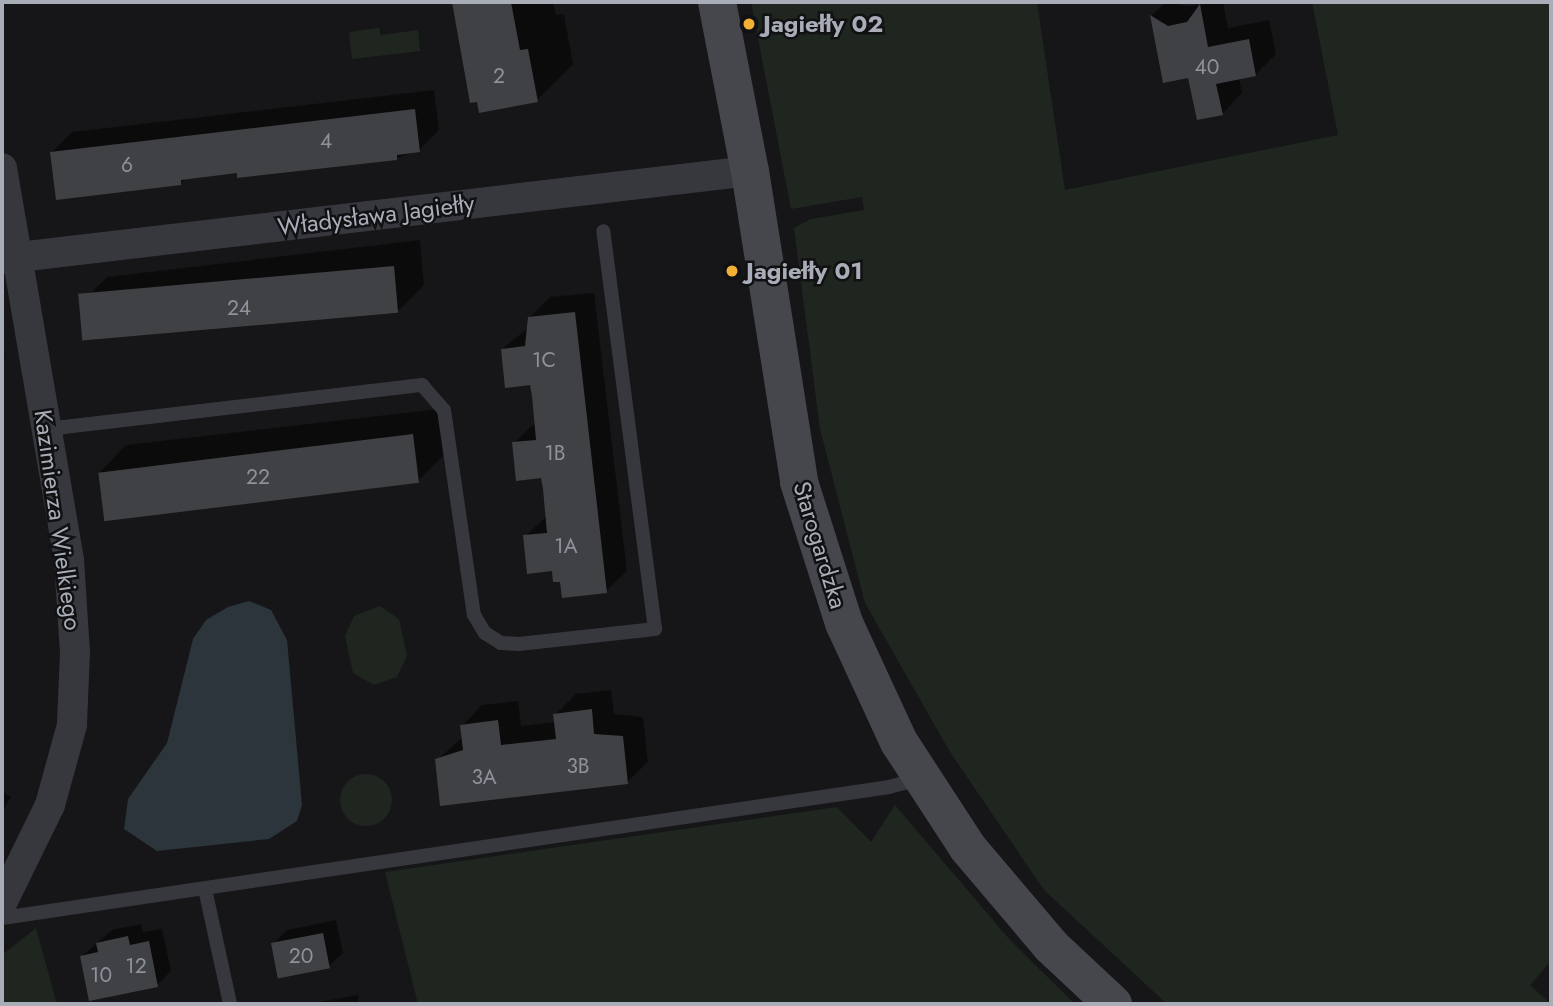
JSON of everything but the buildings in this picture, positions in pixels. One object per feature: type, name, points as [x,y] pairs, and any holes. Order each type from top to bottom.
[{"type":"main road","name":"Starogardzka","points":[[717,2],[750,171],[799,482],[844,623],[869,682],[920,778],[968,848],[1051,946],[1113,1004]]},
{"type":"street","name":"Kazimierza Wielkiego","points":[[2,168],[10,258],[47,429],[75,618],[72,725],[50,805],[2,903]]},
{"type":"street","name":"Władysława Jagiełły","points":[[10,258],[750,171]]},
{"type":"lane","points":[[47,429],[422,385],[444,410],[474,615],[485,633],[501,643],[519,644],[655,629],[603,231]]},
{"type":"lane","points":[[2,918],[889,787],[920,778]]},
{"type":"lane","points":[[205,889],[230,1004]]},
{"type":"shaded area","points":[[751,2],[1037,2],[1065,190],[1338,135],[1312,2],[1551,2],[1551,961],[1530,985],[1551,1004],[1167,1004],[1044,890],[950,752],[865,603],[820,429],[794,228],[811,219],[864,210],[862,197],[791,209]]},
{"type":"shaded area","points":[[379,28],[381,35],[418,30],[420,51],[352,59],[349,32]]},
{"type":"shaded area","points":[[249,601],[271,610],[287,640],[302,805],[297,821],[269,839],[157,851],[124,829],[128,799],[167,743],[193,639],[206,620],[228,607]]},
{"type":"shaded area","points":[[380,606],[399,619],[407,656],[397,677],[374,685],[353,673],[345,636],[354,616]]},
{"type":"shaded area","points":[[366,774],[376,776],[384,782],[390,790],[390,810],[384,818],[376,824],[366,826],[356,824],[348,818],[342,810],[340,800],[342,790],[348,782],[356,776]]},
{"type":"shaded area","points":[[895,805],[1010,940],[1075,1004],[418,1004],[385,872],[837,807],[871,842]]},
{"type":"shaded area","points":[[36,928],[57,1004],[2,1004],[2,955]]},
{"type":"place","name":"Jagiełły 02","points":[[749,24]]},
{"type":"place","name":"Jagiełły 01","points":[[732,271]]}]
